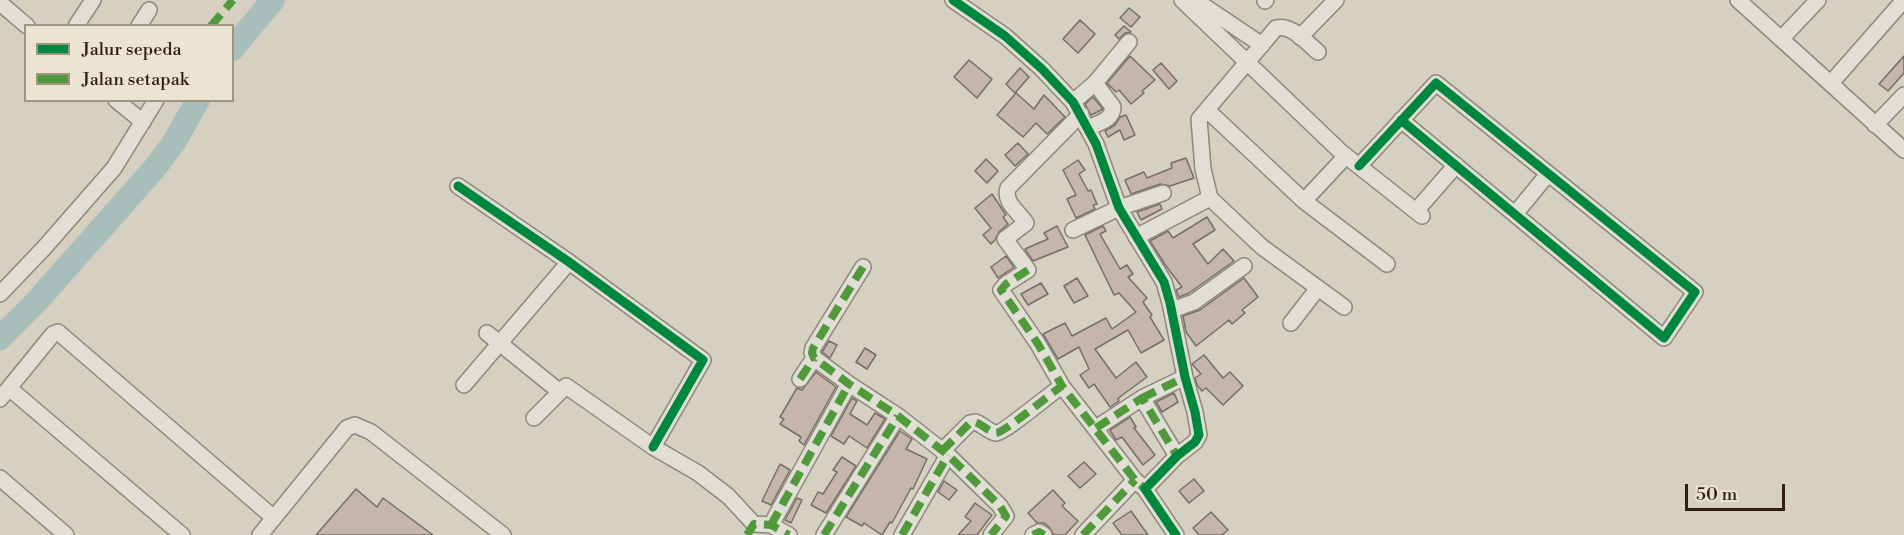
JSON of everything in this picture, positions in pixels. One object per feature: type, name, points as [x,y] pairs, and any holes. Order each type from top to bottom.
[{"type":"street","points":[[953,0],[1005,36],[1042,69],[1081,115],[1096,144],[1119,208],[1164,282],[1172,310],[1199,435],[1195,442],[1140,484],[1083,535]]},
{"type":"street","points":[[1182,0],[1346,156],[1419,214],[1456,165]]},
{"type":"street","points":[[1195,0],[1262,45]]},
{"type":"street","points":[[1300,37],[1336,0]]},
{"type":"street","points":[[1738,0],[1904,150]]},
{"type":"street","points":[[1781,39],[1818,0]]},
{"type":"street","points":[[1831,83],[1904,0]]},
{"type":"street","points":[[77,24],[89,2]]},
{"type":"street","points":[[0,3],[25,24]]},
{"type":"street","points":[[140,24],[149,10]]},
{"type":"street","points":[[1318,52],[1290,29],[1276,28],[1199,119],[1203,169],[1210,198],[1262,247],[1344,307]]},
{"type":"street","points":[[1129,42],[1095,83],[1081,115],[1008,188],[1007,198],[1026,223],[1005,239],[1028,270],[1006,284],[1001,290],[1038,344],[1062,386],[1140,484],[1176,535]]},
{"type":"street","points":[[1081,115],[1110,117],[1113,112],[1113,107],[1095,83]]},
{"type":"street","points":[[1359,166],[1401,120],[1436,83],[1695,292],[1664,338],[1401,120]]},
{"type":"street","points":[[1875,124],[1904,95]]},
{"type":"street","points":[[118,102],[143,122]]},
{"type":"street","points":[[0,294],[114,168],[155,102]]},
{"type":"street","points":[[1207,110],[1304,201],[1387,264]]},
{"type":"street","points":[[1304,201],[1346,156]]},
{"type":"street","points":[[1515,214],[1548,174]]},
{"type":"street","points":[[458,186],[569,262],[703,360],[653,447]]},
{"type":"street","points":[[1073,230],[1119,208],[1163,193]]},
{"type":"street","points":[[1136,237],[1210,198]]},
{"type":"street","points":[[464,385],[569,262]]},
{"type":"street","points":[[1172,310],[1194,302],[1244,266]]},
{"type":"street","points":[[863,267],[813,348],[814,358],[898,416],[945,453],[1004,511],[1006,516],[1004,520],[991,535]]},
{"type":"street","points":[[1291,323],[1318,288]]},
{"type":"street","points":[[182,535],[5,394],[52,334],[58,332],[274,518]]},
{"type":"street","points":[[487,333],[560,392]]},
{"type":"street","points":[[800,379],[814,358]]},
{"type":"street","points":[[1096,428],[1142,398],[1185,377]]},
{"type":"street","points":[[771,525],[849,384]]},
{"type":"street","points":[[534,418],[566,386],[653,447],[698,473],[728,496],[751,529],[771,525],[789,535]]},
{"type":"street","points":[[902,535],[945,453],[970,423],[975,422],[993,432],[1003,432],[1046,396],[1062,386]]},
{"type":"street","points":[[1142,398],[1177,456]]},
{"type":"street","points":[[824,535],[898,416]]},
{"type":"street","points":[[260,535],[347,428],[355,425],[371,432],[503,535]]},
{"type":"street","points":[[0,478],[66,535]]},
{"type":"street","points":[[1033,535],[1038,532],[1044,535]]},
{"type":"building","points":[[1129,8],[1140,17],[1131,27],[1120,18]]},
{"type":"building","points":[[1080,20],[1095,34],[1078,53],[1063,39]]},
{"type":"building","points":[[1124,26],[1131,32],[1125,33],[1119,39],[1115,35]]},
{"type":"building","points":[[1130,56],[1155,80],[1131,104],[1119,90],[1116,92],[1107,83]]},
{"type":"building","points":[[1904,56],[1904,73],[1888,91],[1879,84]]},
{"type":"building","points":[[969,60],[992,79],[977,98],[954,77]]},
{"type":"building","points":[[1161,63],[1177,81],[1169,89],[1153,70]]},
{"type":"building","points":[[1020,68],[1029,77],[1015,93],[1006,84]]},
{"type":"building","points":[[1016,93],[1034,109],[1044,95],[1065,117],[1047,134],[1036,123],[1023,137],[997,115]]},
{"type":"building","points":[[1093,97],[1103,109],[1091,115],[1085,104]]},
{"type":"building","points":[[1126,115],[1135,135],[1124,140],[1120,130],[1108,137],[1105,131],[1115,125],[1120,117]]},
{"type":"building","points":[[1018,143],[1028,154],[1015,166],[1005,155]]},
{"type":"building","points":[[1186,158],[1194,178],[1170,186],[1160,184],[1131,194],[1125,180],[1144,172],[1147,178],[1172,168],[1171,163]]},
{"type":"building","points":[[986,159],[998,171],[987,183],[975,171]]},
{"type":"building","points":[[1078,160],[1085,170],[1079,174],[1088,191],[1091,190],[1097,204],[1093,205],[1095,209],[1076,218],[1067,199],[1076,195],[1063,170]]},
{"type":"building","points":[[992,194],[1006,215],[1003,217],[1008,224],[991,244],[983,235],[991,228],[975,208]]},
{"type":"building","points":[[1160,204],[1162,209],[1141,220],[1137,212]]},
{"type":"building","points":[[1207,217],[1215,230],[1193,244],[1208,264],[1223,249],[1234,261],[1189,293],[1179,297],[1176,290],[1182,287],[1150,241],[1168,231],[1173,238]]},
{"type":"building","points":[[1057,226],[1068,247],[1033,261],[1025,249],[1048,239],[1044,233]]},
{"type":"building","points":[[1103,226],[1106,231],[1100,234],[1120,269],[1127,265],[1133,274],[1128,277],[1147,298],[1143,302],[1164,340],[1141,353],[1128,330],[1095,349],[1116,378],[1136,362],[1147,377],[1110,407],[1094,384],[1089,388],[1080,375],[1089,369],[1079,347],[1058,359],[1043,334],[1065,323],[1072,336],[1106,318],[1112,329],[1136,312],[1119,293],[1114,295],[1085,235]]},
{"type":"building","points":[[1006,256],[1014,267],[998,278],[991,267]]},
{"type":"building","points":[[1077,278],[1088,296],[1074,303],[1064,286]]},
{"type":"building","points":[[1244,278],[1258,297],[1242,310],[1245,313],[1232,324],[1229,320],[1196,346],[1186,332],[1183,316],[1200,310]]},
{"type":"building","points":[[1041,283],[1048,294],[1028,305],[1021,294]]},
{"type":"building","points":[[829,341],[837,345],[830,358],[822,352]]},
{"type":"building","points":[[865,348],[876,355],[867,369],[856,362]]},
{"type":"building","points":[[1204,355],[1223,378],[1230,372],[1243,386],[1223,405],[1206,388],[1202,391],[1197,385],[1195,378],[1201,374],[1192,364]]},
{"type":"building","points":[[816,372],[836,387],[804,445],[799,441],[801,437],[780,424],[784,419],[780,417],[797,388],[802,390]]},
{"type":"building","points":[[1174,393],[1178,402],[1162,412],[1156,402]]},
{"type":"building","points":[[852,398],[857,401],[850,414],[867,425],[875,413],[885,419],[867,448],[849,436],[844,444],[831,436]]},
{"type":"building","points":[[1130,417],[1136,427],[1134,428],[1155,455],[1143,465],[1122,437],[1116,440],[1110,430]]},
{"type":"building","points":[[900,431],[912,439],[906,449],[927,459],[913,489],[911,488],[892,523],[890,522],[882,535],[864,523],[862,526],[846,517]]},
{"type":"building","points":[[842,457],[856,466],[826,513],[811,505],[818,492],[823,494],[837,472],[833,470]]},
{"type":"building","points":[[1084,462],[1096,474],[1080,488],[1068,476]]},
{"type":"building","points":[[780,464],[790,470],[771,505],[762,501]]},
{"type":"building","points":[[1194,479],[1204,491],[1189,503],[1179,491]]},
{"type":"building","points":[[944,481],[957,490],[949,500],[938,492]]},
{"type":"building","points":[[356,489],[377,507],[383,498],[433,535],[316,535]]},
{"type":"building","points":[[1053,490],[1065,503],[1062,506],[1078,521],[1065,535],[1054,535],[1049,527],[1044,523],[1037,523],[1028,513]]},
{"type":"building","points":[[797,498],[802,500],[791,523],[785,520]]},
{"type":"building","points":[[975,503],[992,515],[977,535],[958,535],[971,521],[965,517]]},
{"type":"building","points":[[1131,511],[1148,535],[1122,535],[1113,523]]},
{"type":"building","points":[[1211,512],[1228,530],[1222,535],[1199,535],[1193,528]]},
{"type":"waterway","points":[[234,47],[273,0]]},
{"type":"waterway","points":[[0,338],[37,301],[153,170],[173,144],[197,102]]},
{"type":"marked path","points":[[213,24],[233,0]]},
{"type":"marked path","points":[[863,267],[813,348],[814,358],[898,416],[948,455],[1000,506],[1006,516],[991,535]]},
{"type":"marked path","points":[[1028,270],[1006,284],[1001,290],[1038,344],[1062,386]]},
{"type":"marked path","points":[[800,379],[814,358]]},
{"type":"marked path","points":[[1142,398],[1185,377]]},
{"type":"marked path","points":[[771,525],[849,384]]},
{"type":"marked path","points":[[942,451],[970,423],[978,423],[996,433],[1001,431],[1062,386],[1135,480],[1145,489]]},
{"type":"marked path","points":[[1096,428],[1142,398],[1177,456]]},
{"type":"marked path","points":[[824,535],[898,416]]},
{"type":"marked path","points":[[902,535],[948,455]]},
{"type":"marked path","points":[[1083,535],[1135,480]]},
{"type":"marked path","points":[[747,535],[754,524],[771,525],[789,535]]},
{"type":"marked path","points":[[1033,535],[1039,532],[1044,535]]},
{"type":"cycle path","points":[[953,0],[1005,36],[1042,69],[1073,102],[1096,144],[1119,208],[1164,282],[1199,435],[1195,442],[1177,456],[1145,489],[1176,535]]},
{"type":"cycle path","points":[[1359,166],[1436,83],[1695,292],[1664,338],[1401,120]]},
{"type":"cycle path","points":[[458,186],[569,262],[703,360],[653,447]]}]
